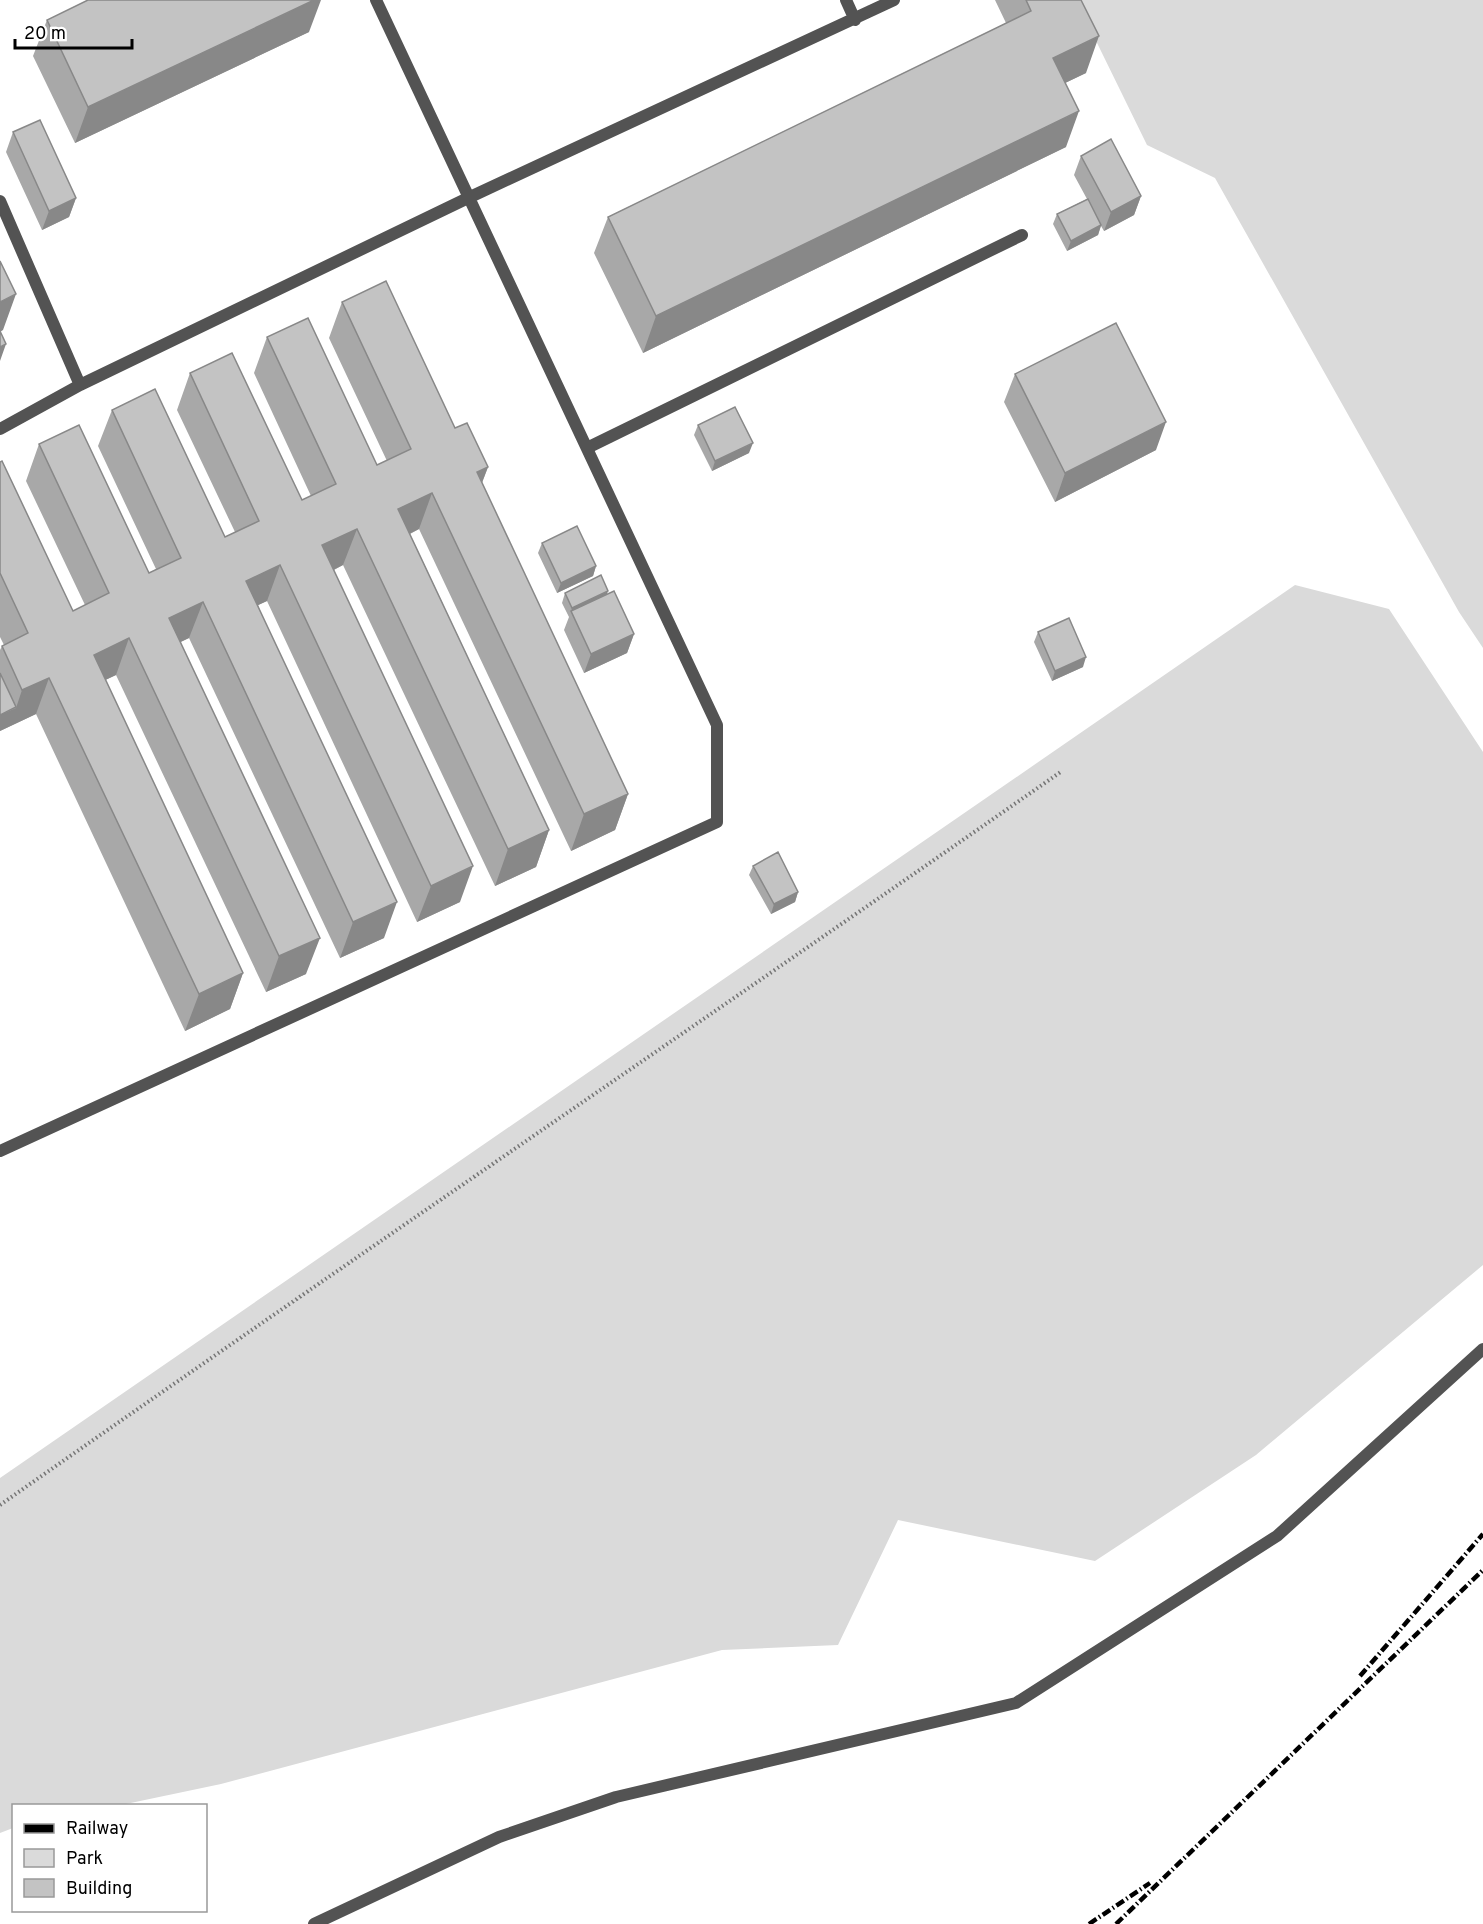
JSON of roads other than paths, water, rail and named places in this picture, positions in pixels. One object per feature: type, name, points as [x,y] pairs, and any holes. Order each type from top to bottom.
[{"type":"lane","points":[[0,1150],[717,822],[717,725],[376,0]]},
{"type":"lane","points":[[846,0],[855,20]]},
{"type":"lane","points":[[0,429],[80,385],[468,198],[894,0]]},
{"type":"lane","points":[[0,201],[80,385]]},
{"type":"lane","points":[[587,448],[1022,235]]},
{"type":"lane","points":[[314,1924],[500,1837],[616,1797],[1016,1703],[1277,1536],[1483,1349]]},
{"type":"railway","points":[[1360,1676],[1483,1534]]},
{"type":"railway","points":[[1116,1924],[1483,1570]]},
{"type":"railway","points":[[1089,1924],[1150,1883]]}]
